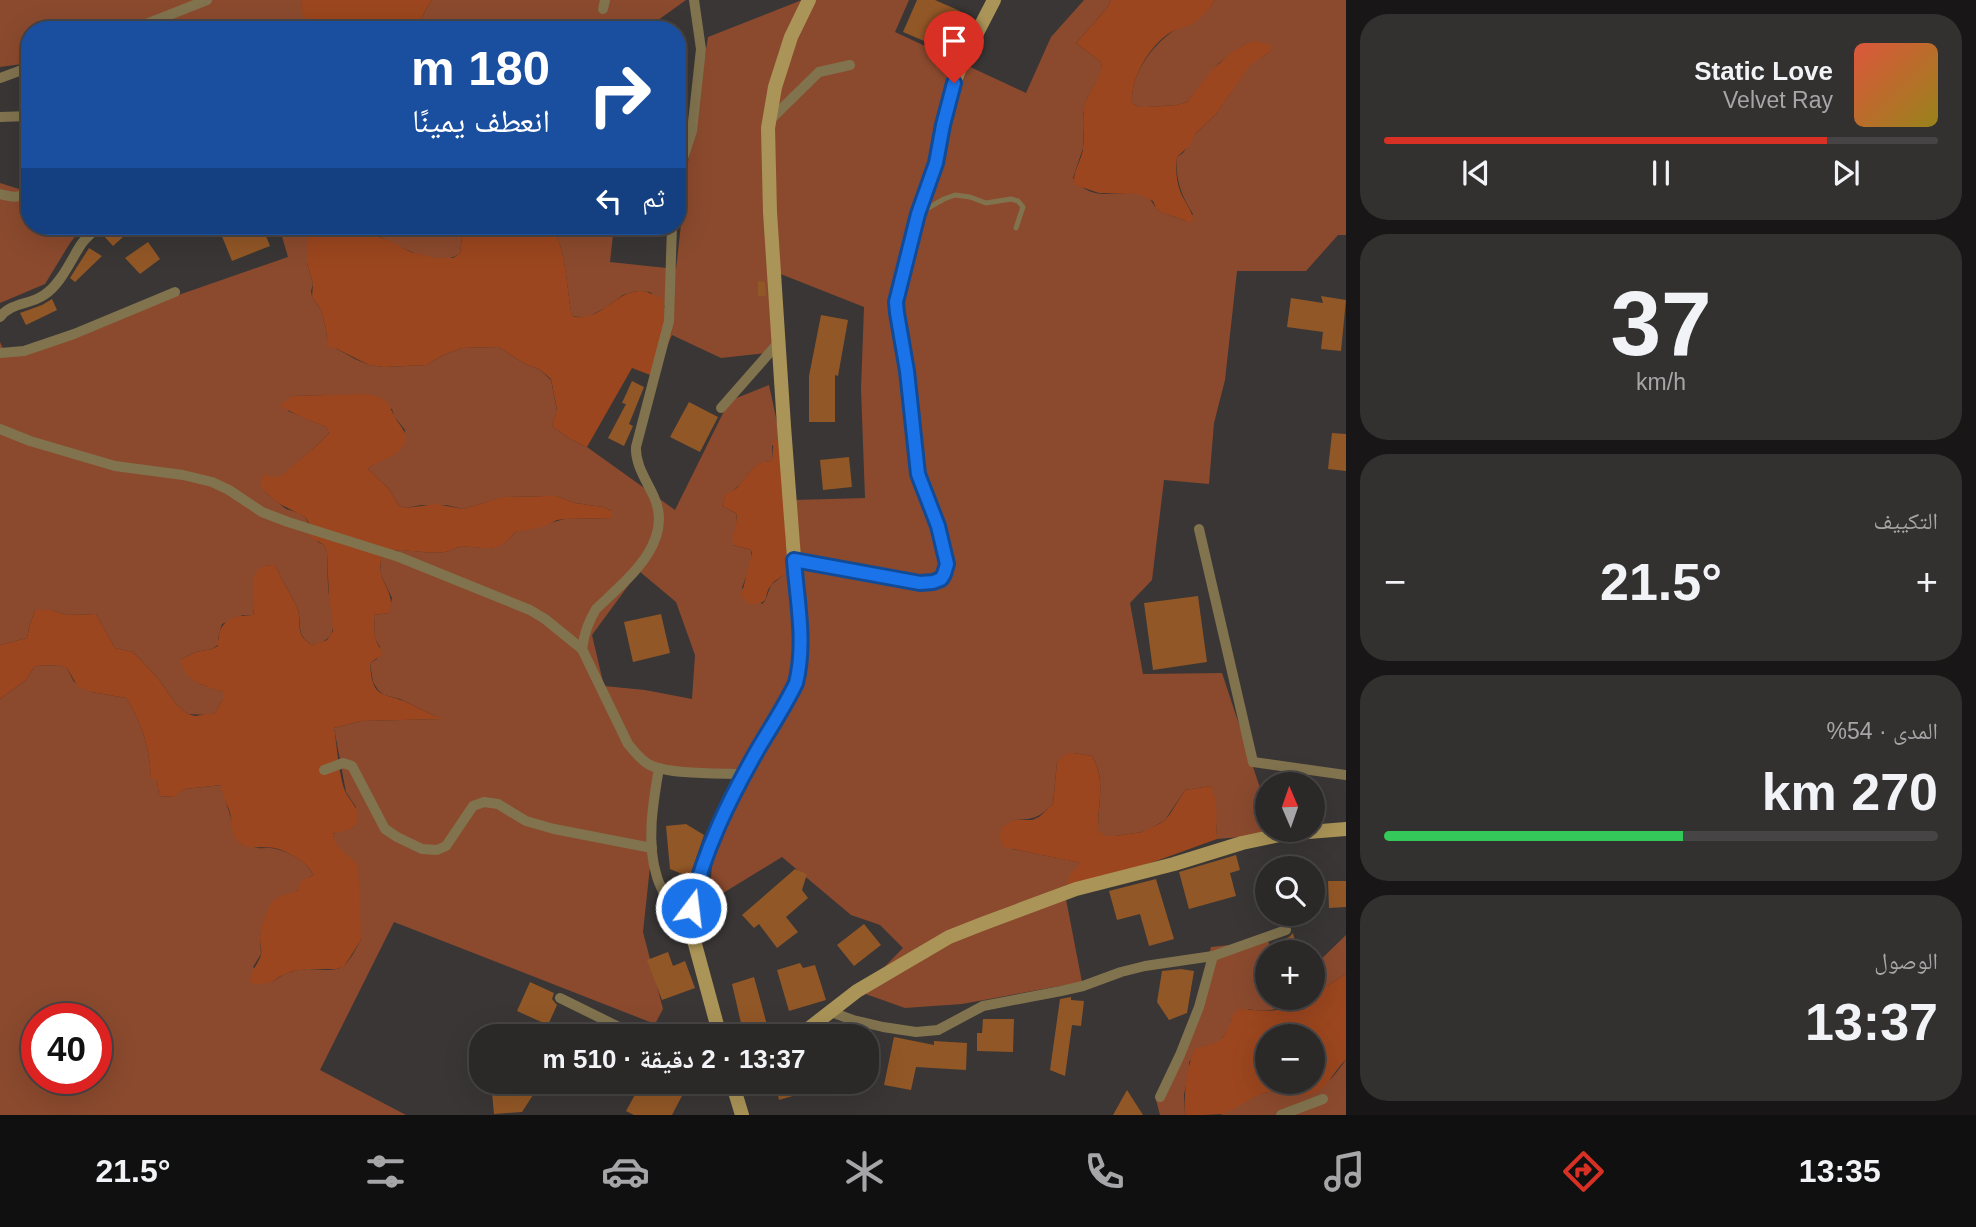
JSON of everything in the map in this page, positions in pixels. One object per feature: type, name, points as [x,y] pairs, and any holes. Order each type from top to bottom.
[{"type":"street","points":[[154,21],[208,0]]},
{"type":"street","points":[[686,149],[692,131],[702,49],[694,0]]},
{"type":"street","points":[[717,1024],[692,933],[691,908],[695,890],[713,839],[744,774],[789,697],[799,669],[800,637],[768,162],[769,121],[775,88],[791,37],[809,0]]},
{"type":"street","points":[[794,560],[920,583],[941,579],[946,569],[944,547],[918,474],[907,371],[897,313],[898,290],[918,214],[936,163],[954,83],[994,0]]},
{"type":"street","points":[[769,121],[819,72],[850,65]]},
{"type":"street","points":[[0,78],[21,70]]},
{"type":"street","points":[[0,117],[21,116]]},
{"type":"street","points":[[0,194],[21,196]]},
{"type":"street","points":[[0,317],[10,307],[47,293],[90,235]]},
{"type":"street","points":[[582,649],[585,630],[596,609],[641,563],[657,533],[659,513],[656,501],[636,461],[636,447],[669,321],[671,235]]},
{"type":"street","points":[[0,353],[24,351],[74,334],[175,292]]},
{"type":"street","points":[[721,408],[779,342]]},
{"type":"street","points":[[0,429],[30,441],[115,466],[183,475],[212,482],[262,512],[399,557],[530,610],[582,649],[628,744],[636,755],[659,768],[744,774]]},
{"type":"street","points":[[1199,528],[1252,762],[1346,775]]},
{"type":"street","points":[[324,770],[342,763],[352,766],[385,829],[422,849],[437,850],[446,846],[473,806],[484,802],[498,804],[526,821],[554,830],[652,848]]},
{"type":"street","points":[[659,768],[652,848],[657,878],[692,933]]},
{"type":"street","points":[[816,1024],[857,991],[949,937],[1076,889],[1242,843],[1284,834],[1346,829]]},
{"type":"street","points":[[831,1012],[883,1027],[916,1032],[939,1030],[983,1006],[1061,992],[1145,966],[1213,956],[1286,930]]},
{"type":"street","points":[[1160,1097],[1199,1007],[1213,956]]},
{"type":"street","points":[[560,998],[613,1024]]},
{"type":"street","points":[[736,1094],[742,1115]]},
{"type":"street","points":[[1281,1115],[1323,1099]]},
{"type":"lane","points":[[918,214],[955,195],[985,202],[1010,199],[1018,201],[1023,207],[1016,228]]},
{"type":"shaded area","points":[[0,0],[302,0],[304,15],[310,21],[21,21],[21,64],[0,67]]},
{"type":"shaded area","points":[[302,0],[432,0],[421,21],[309,21],[303,16]]},
{"type":"shaded area","points":[[432,0],[686,0],[657,21],[421,21]]},
{"type":"shaded area","points":[[802,0],[909,0],[895,32],[1026,93],[1051,37],[1084,0],[1111,0],[1076,43],[1102,63],[1101,73],[1087,98],[1083,114],[1083,148],[1073,178],[1083,188],[1092,192],[1144,195],[1160,211],[1186,221],[1193,214],[1180,187],[1177,157],[1216,114],[1250,64],[1270,52],[1246,44],[1219,63],[1187,102],[1140,107],[1132,103],[1135,80],[1153,49],[1170,33],[1204,12],[1215,0],[1346,0],[1346,235],[1338,235],[1306,271],[1237,271],[1225,380],[1214,423],[1209,484],[1164,480],[1152,580],[1130,603],[1143,674],[1222,673],[1255,773],[1255,836],[1217,839],[1211,786],[1185,790],[1165,820],[1150,829],[1115,836],[1098,832],[1100,784],[1097,766],[1092,756],[1074,753],[1057,762],[1053,804],[1036,817],[1014,820],[1012,849],[1082,863],[1065,894],[1082,982],[962,1004],[905,1008],[860,992],[903,948],[880,925],[851,915],[782,857],[710,901],[713,839],[738,778],[660,773],[643,932],[663,1009],[655,1024],[394,922],[320,1070],[406,1115],[0,1115],[0,699],[26,680],[35,666],[60,665],[67,668],[74,682],[92,692],[126,698],[144,736],[150,777],[157,779],[159,796],[173,797],[185,789],[222,785],[241,844],[287,852],[311,870],[313,875],[300,888],[287,896],[277,898],[260,936],[261,954],[253,967],[272,982],[298,970],[338,969],[348,962],[361,940],[339,849],[334,842],[333,834],[353,827],[356,807],[346,792],[334,728],[361,721],[441,719],[400,699],[384,695],[373,682],[370,663],[377,659],[380,647],[375,639],[374,615],[389,613],[392,598],[380,573],[381,558],[386,554],[406,550],[437,553],[460,547],[496,547],[515,532],[565,519],[611,518],[612,511],[556,496],[504,497],[463,509],[446,505],[406,508],[399,506],[389,489],[368,469],[403,446],[405,430],[392,409],[334,395],[292,396],[288,411],[326,427],[329,433],[281,477],[272,477],[265,492],[286,509],[305,517],[318,542],[324,545],[327,552],[333,630],[327,638],[312,645],[306,640],[301,631],[296,605],[275,565],[260,569],[255,582],[253,615],[243,615],[222,624],[218,645],[181,659],[200,684],[223,692],[223,699],[215,713],[188,714],[176,704],[157,677],[133,652],[115,648],[96,614],[68,615],[51,610],[35,610],[27,638],[0,645],[0,342],[6,355],[288,257],[282,235],[310,235],[307,263],[313,284],[312,297],[321,310],[327,339],[335,348],[369,365],[384,367],[427,365],[462,348],[499,347],[525,364],[539,369],[551,380],[557,411],[552,426],[587,447],[675,510],[729,401],[769,385],[780,436],[772,446],[773,459],[754,468],[740,485],[725,496],[722,506],[736,513],[733,545],[751,550],[750,565],[742,588],[762,604],[771,585],[786,573],[786,544],[794,500],[865,498],[861,389],[864,307],[773,271],[775,352],[721,358],[672,335],[665,306],[650,292],[636,291],[623,295],[586,318],[572,316],[562,255],[556,235],[613,235],[610,262],[676,269],[680,235],[686,235],[686,180],[708,37]],"holes":[[[639,571],[676,602],[695,655],[692,699],[604,686],[592,635]]]},
{"type":"shaded area","points":[[1111,0],[1215,0],[1199,19],[1176,29],[1155,45],[1138,73],[1132,93],[1132,103],[1140,107],[1187,102],[1212,70],[1231,53],[1254,41],[1271,45],[1270,52],[1250,65],[1216,114],[1177,157],[1178,185],[1193,222],[1161,212],[1153,201],[1138,194],[1099,193],[1075,185],[1074,176],[1083,148],[1085,104],[1102,63],[1076,43]]},
{"type":"shaded area","points":[[0,183],[21,188],[21,235],[76,235],[45,284],[0,303]]},
{"type":"shaded area","points":[[309,235],[374,235],[411,252],[436,258],[453,258],[460,253],[462,235],[556,235],[572,316],[591,315],[631,292],[643,291],[662,298],[672,335],[653,376],[632,368],[587,447],[552,426],[557,410],[551,379],[539,369],[525,364],[499,347],[462,348],[427,365],[384,367],[369,365],[328,347],[321,310],[312,297],[313,284],[307,263]]},
{"type":"shaded area","points":[[375,235],[462,235],[460,253],[451,258],[429,258]]},
{"type":"shaded area","points":[[364,394],[378,397],[387,403],[406,436],[397,453],[368,469],[389,489],[399,506],[406,508],[436,504],[463,509],[503,497],[556,496],[575,503],[603,507],[612,511],[612,518],[557,520],[542,527],[515,532],[508,540],[495,547],[460,547],[437,553],[396,550],[381,558],[380,573],[389,594],[391,608],[389,613],[374,615],[375,639],[383,654],[370,663],[374,684],[382,694],[443,719],[361,721],[334,728],[344,787],[357,810],[358,818],[353,827],[333,834],[340,848],[358,866],[361,940],[343,967],[293,971],[272,982],[255,985],[250,981],[261,955],[260,938],[268,910],[274,900],[298,890],[300,882],[313,875],[308,866],[283,851],[250,847],[240,843],[234,834],[221,785],[185,789],[174,797],[159,796],[157,780],[150,778],[144,736],[126,698],[78,687],[67,668],[59,665],[35,666],[26,680],[0,699],[0,645],[27,638],[35,610],[51,610],[68,615],[96,614],[115,648],[133,652],[157,677],[176,704],[188,714],[195,716],[215,713],[223,699],[223,692],[190,678],[185,673],[181,659],[218,646],[220,630],[227,621],[253,615],[255,575],[258,569],[275,565],[296,605],[302,636],[312,645],[327,640],[333,631],[327,552],[324,545],[311,537],[309,523],[305,517],[278,503],[265,492],[260,483],[264,474],[281,476],[329,433],[326,427],[280,406],[292,396]]},
{"type":"shaded area","points":[[780,436],[786,573],[772,584],[765,601],[750,604],[741,597],[752,553],[751,550],[733,545],[736,513],[722,506],[725,495],[737,488],[755,466],[771,461],[773,442]]},
{"type":"shaded area","points":[[1066,754],[1092,756],[1097,766],[1100,784],[1098,831],[1107,836],[1142,832],[1165,820],[1185,790],[1211,786],[1216,801],[1217,839],[1065,894],[1070,874],[1081,863],[1003,847],[1000,837],[1001,828],[1014,820],[1032,820],[1039,817],[1053,804],[1057,762]]},
{"type":"shaded area","points":[[1346,935],[1346,974],[1325,987],[1325,955]]},
{"type":"shaded area","points":[[1255,942],[1255,1010],[1249,1009],[1231,1020],[1230,1028],[1219,1042],[1203,1047],[1189,1062],[1184,1095],[1185,1115],[1160,1115],[1156,1100],[1183,1048],[1211,947]]},
{"type":"shaded area","points":[[1346,974],[1346,1060],[1325,1085],[1325,1024],[1255,1024],[1255,1094],[1263,1094],[1223,1114],[1185,1115],[1186,1081],[1195,1049],[1221,1039],[1234,1013],[1240,1009],[1325,1010],[1325,987]]},
{"type":"shaded area","points":[[1346,1060],[1346,1115],[1221,1115],[1249,1097],[1260,1094],[1325,1094],[1325,1083]]},
{"type":"building","points":[[917,0],[935,0],[960,11],[943,49],[903,32]]},
{"type":"building","points":[[103,235],[125,235],[113,246]]},
{"type":"building","points":[[221,235],[266,235],[270,246],[232,261]]},
{"type":"building","points":[[148,242],[160,259],[140,274],[125,258]]},
{"type":"building","points":[[89,248],[102,256],[75,282],[70,278]]},
{"type":"building","points":[[758,281],[765,282],[766,296],[758,296]]},
{"type":"building","points":[[1321,296],[1346,300],[1341,351],[1321,349],[1323,332],[1287,327],[1291,298],[1323,303]]},
{"type":"building","points":[[52,299],[57,310],[26,325],[20,313]]},
{"type":"building","points":[[821,315],[848,320],[838,376],[835,375],[835,422],[809,422],[809,376]]},
{"type":"building","points":[[632,381],[644,387],[629,424],[633,426],[624,446],[608,438],[626,404],[622,403]]},
{"type":"building","points":[[689,402],[718,417],[700,452],[670,437]]},
{"type":"building","points":[[1332,433],[1346,434],[1346,471],[1328,469]]},
{"type":"building","points":[[849,457],[852,487],[823,490],[820,460]]},
{"type":"building","points":[[1198,596],[1207,662],[1153,670],[1144,603]]},
{"type":"building","points":[[661,614],[670,653],[633,662],[624,622]]},
{"type":"building","points":[[686,824],[704,835],[691,873],[687,876],[670,869],[666,826]]},
{"type":"building","points":[[1236,855],[1240,870],[1230,873],[1236,896],[1189,909],[1179,872]]},
{"type":"building","points":[[795,869],[807,874],[802,890],[808,898],[786,917],[798,932],[777,948],[759,924],[754,928],[742,915]]},
{"type":"building","points":[[1156,879],[1174,939],[1149,946],[1140,914],[1117,920],[1109,891]]},
{"type":"building","points":[[1328,881],[1346,881],[1346,907],[1329,908]]},
{"type":"building","points":[[864,924],[881,945],[854,966],[837,945]]},
{"type":"building","points":[[1293,933],[1295,940],[1282,940]]},
{"type":"building","points":[[668,952],[673,966],[685,961],[695,988],[662,1000],[647,960]]},
{"type":"building","points":[[800,963],[803,968],[815,965],[826,1000],[789,1011],[777,970]]},
{"type":"building","points":[[1162,971],[1194,971],[1187,1013],[1169,1020],[1157,1002]]},
{"type":"building","points":[[754,977],[767,1024],[741,1024],[732,984]]},
{"type":"building","points":[[530,982],[554,993],[552,999],[557,1005],[548,1024],[517,1011]]},
{"type":"building","points":[[1071,997],[1071,1000],[1084,1001],[1081,1026],[1072,1025],[1065,1076],[1050,1070],[1060,999]]},
{"type":"building","points":[[983,1019],[1014,1019],[1013,1052],[977,1051],[977,1033],[982,1033]]},
{"type":"building","points":[[894,1037],[934,1045],[934,1041],[967,1043],[966,1070],[916,1067],[911,1090],[884,1085]]},
{"type":"building","points":[[1127,1090],[1143,1115],[1113,1115]]},
{"type":"building","points":[[492,1094],[533,1095],[522,1112],[494,1114]]},
{"type":"building","points":[[635,1094],[683,1094],[672,1115],[634,1115],[626,1111]]},
{"type":"building","points":[[778,1094],[800,1094],[779,1100]]},
{"type":"route","points":[[691,908],[713,839],[744,774],[796,683],[800,637],[794,560],[920,583],[941,579],[946,569],[938,526],[918,474],[914,423],[896,302],[923,196],[936,163],[954,83]]}]
